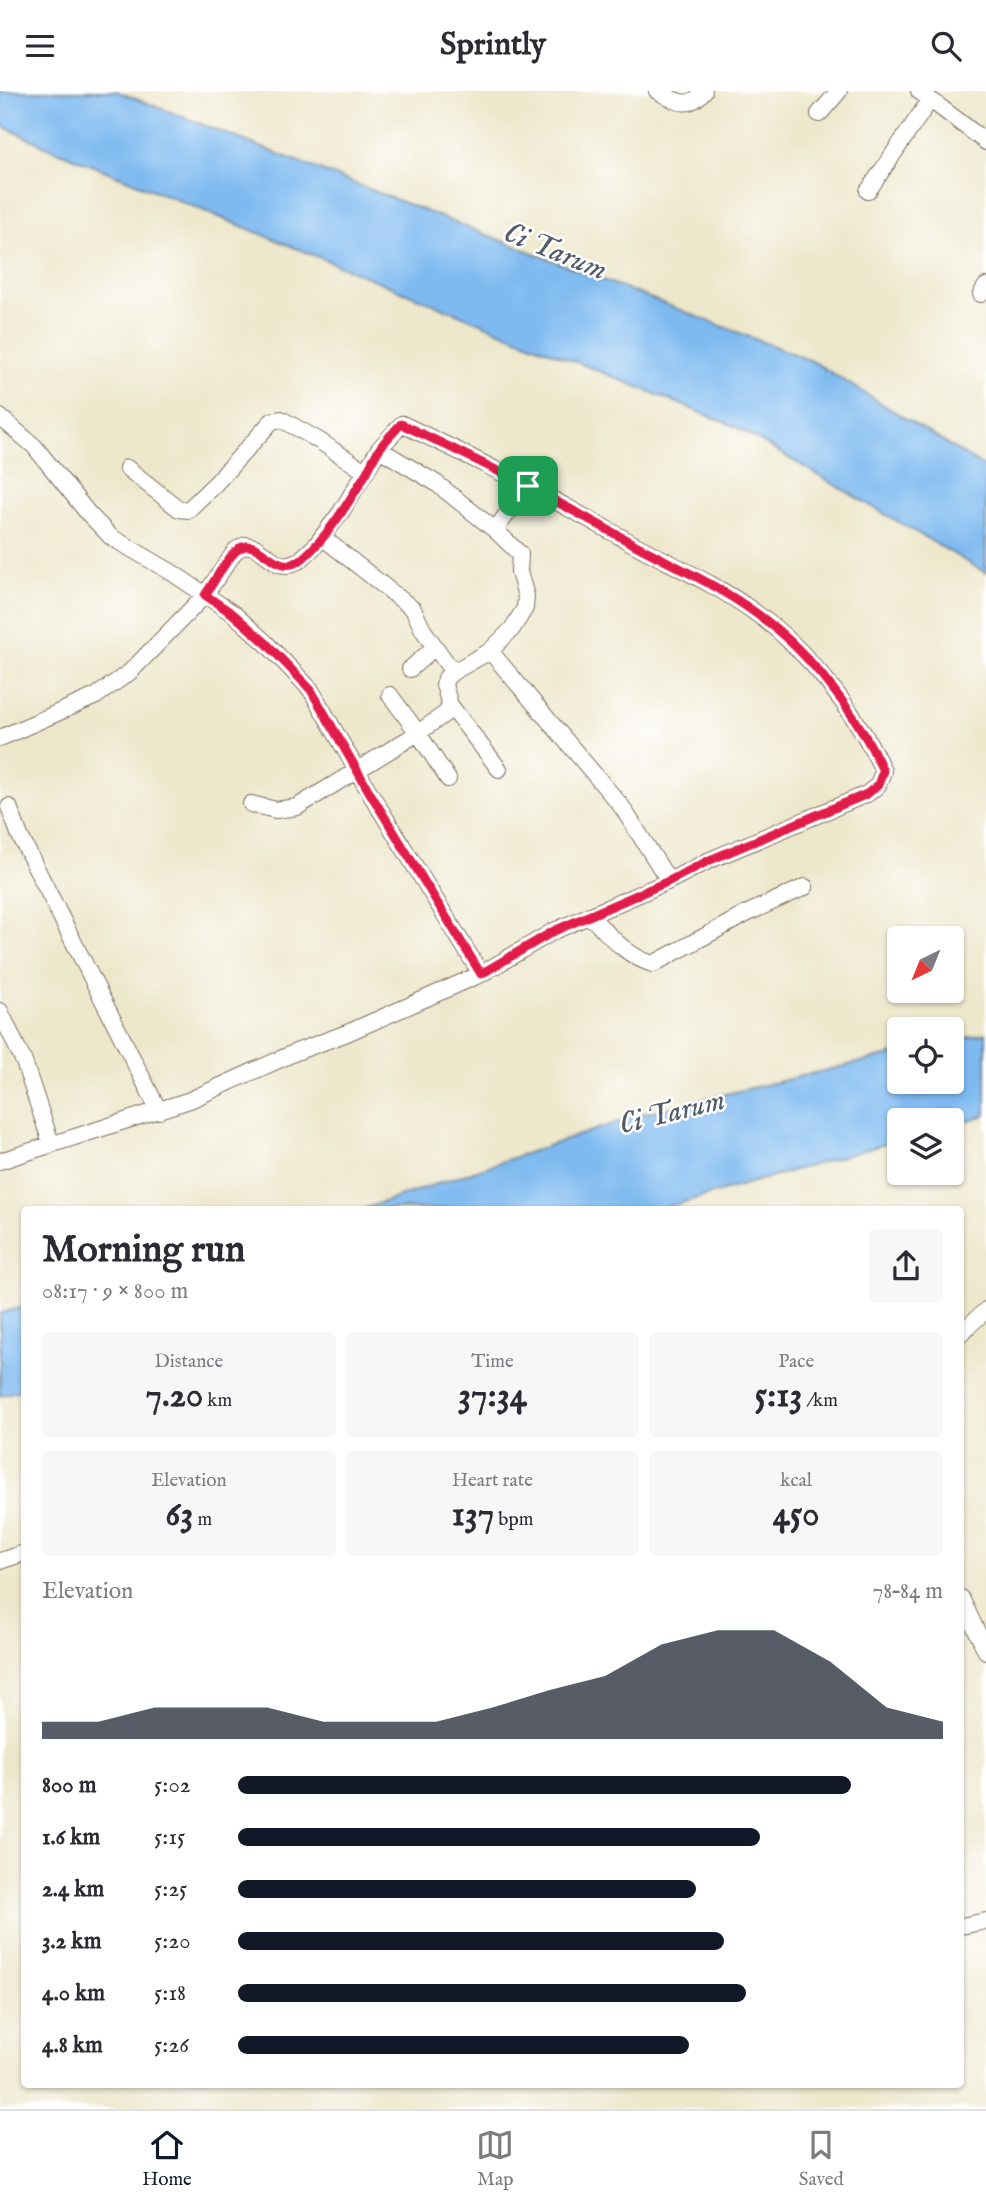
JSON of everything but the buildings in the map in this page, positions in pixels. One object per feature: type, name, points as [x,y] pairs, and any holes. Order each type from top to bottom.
[{"type":"street","points":[[657,91],[688,104],[704,91]]},
{"type":"street","points":[[820,114],[838,91]]},
{"type":"street","points":[[868,191],[925,95],[986,142]]},
{"type":"street","points":[[0,417],[34,446],[72,495],[111,537],[233,614],[266,643],[311,690],[481,974]]},
{"type":"street","points":[[127,468],[179,509],[188,510],[272,421],[281,419],[366,472]]},
{"type":"street","points":[[0,738],[96,696],[130,672],[205,595],[236,550],[246,545],[255,547],[279,564],[287,565],[300,561],[322,537],[379,449],[401,424],[528,486],[723,591],[769,623],[803,654],[838,698],[875,752],[883,771],[878,785],[867,794],[710,860],[669,881],[554,931],[481,974],[190,1100],[0,1160]]},
{"type":"street","points":[[379,449],[436,483],[495,530],[520,554],[519,572],[526,596],[525,608],[512,629],[490,651],[453,672],[446,678],[444,685],[450,705],[499,769]]},
{"type":"street","points":[[495,530],[528,486]]},
{"type":"street","points":[[322,537],[413,609],[453,672]]},
{"type":"street","points":[[410,669],[435,647]]},
{"type":"street","points":[[490,651],[622,807],[669,881]]},
{"type":"street","points":[[390,695],[448,779]]},
{"type":"street","points":[[251,804],[276,810],[297,807],[418,733],[446,713],[450,705]]},
{"type":"street","points":[[9,807],[20,836],[159,1111]]},
{"type":"street","points":[[589,915],[627,951],[644,962],[653,964],[750,912],[804,887]]},
{"type":"street","points":[[0,1011],[24,1062],[51,1143]]},
{"type":"street","points":[[964,1330],[986,1310]]},
{"type":"street","points":[[0,1561],[21,1554]]},
{"type":"street","points":[[964,1604],[986,1651]]},
{"type":"street","points":[[964,1925],[986,1921]]},
{"type":"water","points":[[0,91],[116,91],[812,361],[986,468],[986,573],[734,426],[52,149],[0,125]]},
{"type":"water","name":"Ci Tarum","points":[[986,1033],[986,1115],[964,1121],[964,1108],[887,1108],[887,1143],[670,1206],[372,1206],[641,1114],[887,1056],[887,1094],[964,1094],[964,1038]]},
{"type":"water","points":[[21,1308],[21,1390],[0,1396],[0,1313]]},
{"type":"route","points":[[401,424],[528,486],[723,591],[769,623],[803,654],[844,705],[875,752],[883,771],[878,785],[867,794],[710,860],[669,881],[554,931],[481,974],[370,793],[311,690],[266,643],[233,614],[205,595],[236,550],[246,545],[255,547],[279,564],[287,565],[300,561],[341,512],[379,449],[401,424]]}]
